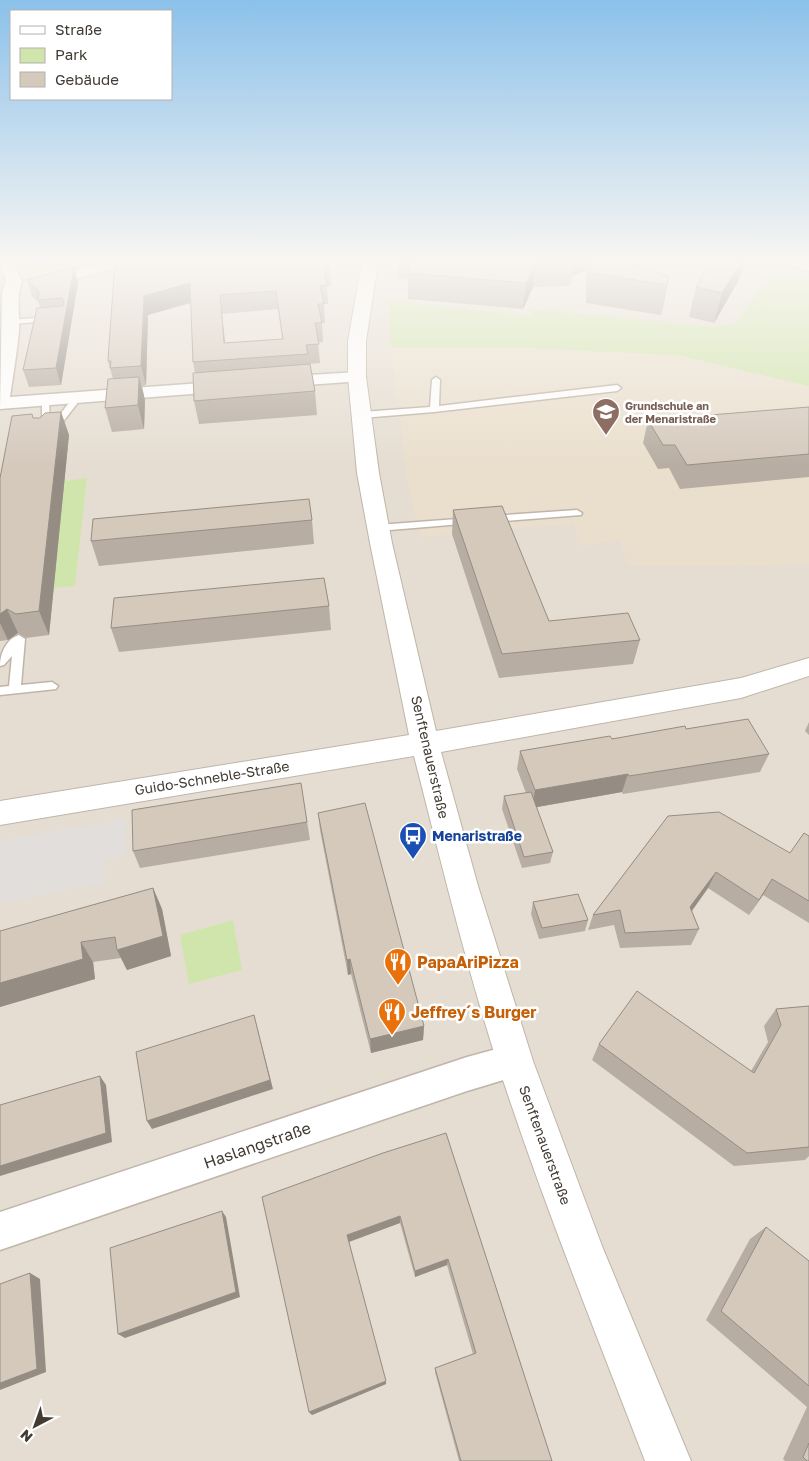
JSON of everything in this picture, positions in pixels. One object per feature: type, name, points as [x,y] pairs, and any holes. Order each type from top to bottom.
[{"type":"street","points":[[10,330],[0,401],[357,377]]},
{"type":"street","name":"Senftenauerstraße","points":[[359,330],[357,377],[368,473],[378,528],[425,743],[457,869],[515,1061],[582,1246],[668,1461]]},
{"type":"street","points":[[425,743],[741,688],[809,667]]},
{"type":"street","name":"Guido-Schneble-Straße","points":[[0,813],[425,743]]},
{"type":"street","name":"Haslangstraße","points":[[0,1231],[467,1074],[515,1061]]},
{"type":"lane","points":[[434,409],[436,380]]},
{"type":"lane","points":[[362,415],[434,409],[617,388]]},
{"type":"lane","points":[[45,399],[45,438],[79,396]]},
{"type":"lane","points":[[378,528],[577,513]]},
{"type":"lane","points":[[0,662],[19,639],[15,689]]},
{"type":"lane","points":[[0,691],[52,686]]},
{"type":"shaded area","points":[[0,330],[809,330],[809,1461],[0,1461]]},
{"type":"shaded area","name":"Grundschule an der Menaristraße","points":[[391,348],[524,348],[678,355],[809,386],[809,565],[628,566],[620,540],[582,546],[573,524],[421,537],[408,486]]},
{"type":"shaded area","points":[[126,819],[126,855],[105,860],[105,883],[0,903],[0,840]]},
{"type":"green space","points":[[390,330],[809,330],[809,386],[678,355],[524,348],[391,348]]},
{"type":"green space","points":[[87,478],[75,586],[53,588],[64,481]]},
{"type":"green space","points":[[233,920],[242,970],[189,984],[180,935]]},
{"type":"building","points":[[32,330],[63,330],[56,368],[23,370]]},
{"type":"building","points":[[110,330],[143,330],[141,366],[110,368],[111,361],[108,361]]},
{"type":"building","points":[[192,330],[223,330],[224,343],[283,339],[282,330],[316,330],[319,344],[306,345],[308,354],[193,362]]},
{"type":"building","points":[[310,364],[315,391],[194,401],[193,373]]},
{"type":"building","points":[[139,377],[138,405],[105,408],[108,379]]},
{"type":"building","points":[[809,407],[809,454],[687,465],[675,445],[663,445],[648,420]]},
{"type":"building","points":[[61,412],[39,611],[16,614],[7,609],[0,614],[0,478],[12,416],[32,414],[33,418],[40,418],[45,413]]},
{"type":"building","points":[[309,499],[312,520],[91,541],[93,519]]},
{"type":"building","points":[[502,506],[549,621],[628,613],[640,640],[502,654],[453,510]]},
{"type":"building","points":[[324,578],[329,606],[111,628],[114,598]]},
{"type":"building","points":[[748,719],[769,754],[629,776],[628,774],[535,790],[520,751],[610,736],[612,739],[685,726],[686,729]]},
{"type":"building","points":[[301,783],[307,822],[133,851],[132,810]]},
{"type":"building","points":[[531,792],[553,852],[524,857],[504,796]]},
{"type":"building","points":[[365,803],[424,1026],[370,1039],[350,959],[347,960],[318,813]]},
{"type":"building","points":[[719,812],[790,853],[804,833],[809,836],[809,901],[772,879],[759,900],[716,872],[690,907],[699,929],[625,933],[620,910],[593,915],[668,816]]},
{"type":"building","points":[[153,888],[163,936],[117,950],[115,937],[81,942],[83,959],[0,983],[0,931]]},
{"type":"building","points":[[578,894],[588,920],[542,928],[533,902]]},
{"type":"building","points":[[637,991],[754,1073],[781,1025],[776,1009],[809,1006],[809,1147],[747,1153],[599,1044]]},
{"type":"building","points":[[254,1015],[270,1080],[147,1121],[136,1052]]},
{"type":"building","points":[[100,1076],[106,1133],[0,1166],[0,1105]]},
{"type":"building","points":[[446,1133],[552,1461],[461,1461],[435,1368],[476,1353],[448,1259],[415,1271],[400,1216],[347,1235],[386,1381],[309,1412],[262,1197],[383,1153]]},
{"type":"building","points":[[222,1211],[236,1292],[118,1334],[110,1248]]},
{"type":"building","points":[[766,1227],[809,1261],[809,1386],[721,1311]]},
{"type":"building","points":[[30,1273],[37,1369],[0,1383],[0,1284]]},
{"type":"building","points":[[809,1443],[809,1461],[807,1461],[803,1457]]},
{"type":"place","name":"Grundschule an der Menaristraße","points":[[606,436]]},
{"type":"place","name":"Menaristraße","points":[[413,860]]},
{"type":"place","name":"PapaAriPizza","points":[[398,986]]},
{"type":"place","name":"Jeffrey´s Burger","points":[[392,1036]]}]
